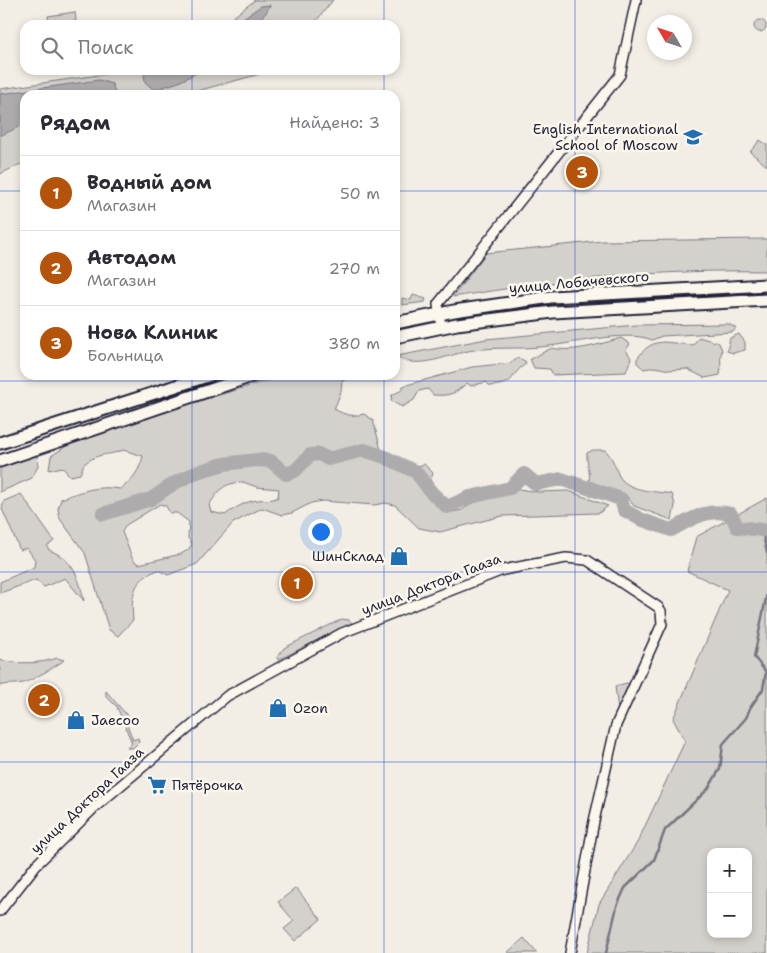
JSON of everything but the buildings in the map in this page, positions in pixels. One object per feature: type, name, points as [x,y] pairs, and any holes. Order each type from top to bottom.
[{"type":"main road","name":"улица Лобачевского","points":[[400,322],[438,313],[551,297],[767,285]]},
{"type":"main road","name":"улица Лобачевского","points":[[400,336],[442,327],[553,312],[767,300]]},
{"type":"main road","points":[[0,443],[195,380]]},
{"type":"main road","points":[[0,461],[240,380]]},
{"type":"street","points":[[442,327],[438,313],[438,304],[620,75],[636,0]]},
{"type":"street","name":"улица Доктора Гааза","points":[[0,910],[36,865],[95,807],[227,696],[327,640],[430,598],[503,570],[566,558],[580,559],[587,560],[658,607],[661,612],[662,624],[616,725],[594,822],[570,953]]},
{"type":"shaded area","points":[[255,0],[333,0],[317,20],[229,20]]},
{"type":"shaded area","points":[[270,5],[266,13],[258,20],[240,20],[261,6]]},
{"type":"shaded area","points":[[75,12],[76,20],[48,20],[48,16]]},
{"type":"shaded area","points":[[758,20],[762,20],[766,26],[762,32],[758,32],[754,28],[754,24]]},
{"type":"shaded area","points":[[99,75],[256,75],[201,90],[20,90],[20,164],[0,174],[0,89]]},
{"type":"shaded area","points":[[144,75],[192,75],[179,82],[154,90],[145,82]]},
{"type":"shaded area","points":[[99,80],[112,84],[114,90],[28,90]]},
{"type":"shaded area","points":[[20,91],[20,126],[0,136],[0,94]]},
{"type":"shaded area","points":[[760,140],[767,145],[767,166],[750,152]]},
{"type":"shaded area","points":[[767,239],[767,271],[688,272],[609,277],[531,285],[453,297],[486,253],[603,241]]},
{"type":"shaded area","points":[[413,295],[426,299],[425,302],[402,305],[402,298],[411,300]]},
{"type":"shaded area","points":[[728,324],[736,328],[733,332],[662,336],[652,340],[628,336],[552,346],[482,349],[424,362],[415,362],[400,358],[400,355],[486,339],[636,325]]},
{"type":"shaded area","points":[[739,334],[745,342],[745,350],[733,353],[727,351],[730,338]]},
{"type":"shaded area","points":[[699,337],[719,343],[722,350],[720,375],[705,378],[687,369],[670,370],[655,367],[644,369],[637,363],[637,359],[643,351],[655,343],[668,342],[693,345]]},
{"type":"shaded area","points":[[621,338],[630,344],[626,350],[631,358],[626,372],[553,375],[550,369],[534,368],[530,359],[552,348],[578,349]]},
{"type":"shaded area","points":[[518,358],[525,361],[526,364],[505,383],[490,386],[486,382],[471,386],[467,383],[448,395],[433,395],[428,389],[419,391],[414,400],[402,407],[391,401],[392,395],[402,390],[403,386],[472,367],[511,363]]},
{"type":"shaded area","points":[[269,380],[344,380],[342,381],[341,392],[334,409],[349,415],[364,414],[373,420],[384,461],[403,471],[424,464],[433,473],[426,496],[452,512],[462,510],[470,504],[519,489],[538,492],[569,491],[608,506],[599,513],[502,516],[440,532],[419,528],[395,505],[385,503],[374,505],[322,501],[311,503],[292,513],[282,515],[262,508],[233,523],[197,564],[168,575],[158,570],[143,579],[138,584],[133,596],[133,620],[118,636],[109,630],[85,553],[60,519],[58,509],[61,499],[76,494],[97,488],[120,489],[135,475],[143,456],[123,450],[99,456],[84,464],[80,474],[70,476],[62,467],[49,470],[51,456],[68,445],[180,407]],"holes":[[[243,482],[257,487],[279,489],[278,497],[249,502],[225,515],[211,512],[209,505],[219,491],[226,486]],[[160,504],[166,506],[170,513],[177,513],[189,522],[188,538],[192,544],[188,550],[181,554],[139,564],[133,560],[122,532],[126,525]]]},
{"type":"shaded area","points":[[593,450],[605,450],[612,458],[618,474],[627,484],[642,490],[672,494],[675,505],[672,520],[634,506],[626,495],[589,481],[587,453]]},
{"type":"shaded area","points":[[31,453],[37,455],[38,466],[32,478],[0,492],[0,466]]},
{"type":"shaded area","points":[[21,494],[54,541],[47,546],[49,550],[64,558],[74,570],[84,601],[65,578],[44,587],[36,580],[0,593],[0,582],[34,567],[35,560],[27,548],[20,550],[2,509],[4,501]]},
{"type":"shaded area","points":[[767,498],[767,953],[587,953],[599,904],[638,841],[685,741],[673,719],[728,590],[687,571],[696,537]]},
{"type":"shaded area","points":[[342,619],[349,620],[352,623],[278,660],[277,657],[284,648]]},
{"type":"shaded area","points":[[57,658],[64,660],[31,680],[0,686],[0,660],[29,663]]},
{"type":"shaded area","points":[[627,683],[631,685],[618,710],[615,686]]},
{"type":"shaded area","points":[[106,691],[130,719],[126,722],[133,740],[138,738],[139,742],[133,748],[127,748],[132,743],[117,707],[106,696]]},
{"type":"shaded area","points":[[296,888],[321,919],[295,941],[284,929],[294,921],[278,902]]},
{"type":"shaded area","points":[[524,938],[537,953],[507,953]]},
{"type":"waterway","points":[[103,514],[151,499],[173,484],[197,472],[224,464],[256,460],[271,461],[286,474],[295,471],[310,455],[319,454],[328,459],[364,450],[385,457],[416,472],[431,492],[447,507],[470,497],[510,488],[524,474],[536,484],[561,479],[621,499],[624,510],[640,519],[671,530],[700,516],[714,512],[731,514],[737,527],[762,530]]},
{"type":"waterway","points":[[767,529],[762,530],[767,553]]},
{"type":"waterway","points":[[606,953],[617,906],[625,888],[654,860],[665,830],[708,789],[720,769],[723,744],[746,718],[750,708],[763,689],[766,672],[754,657],[767,593]]},
{"type":"place","name":"English International School of Moscow","points":[[693,137]]},
{"type":"place","name":"Нова Клиник","points":[[582,172]]},
{"type":"place","name":"ШинСклад","points":[[399,556]]},
{"type":"place","name":"Водный дом","points":[[297,583]]},
{"type":"place","name":"Автодом","points":[[44,700]]},
{"type":"place","name":"Ozon","points":[[278,708]]},
{"type":"place","name":"Jaecoo","points":[[76,720]]},
{"type":"place","name":"Пятёрочка","points":[[157,785]]}]
